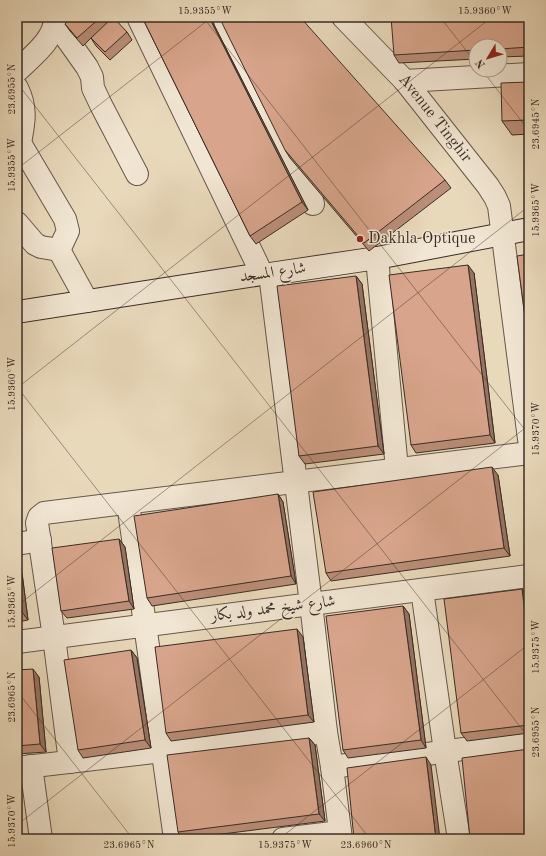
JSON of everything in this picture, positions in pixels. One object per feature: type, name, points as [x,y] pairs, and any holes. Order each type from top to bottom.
[{"type":"street","points":[[138,17],[266,274],[296,482],[326,732],[341,836],[283,839]]},
{"type":"street","points":[[225,17],[227,33],[233,49],[266,115],[310,193],[313,204]]},
{"type":"street","name":"Avenue Tinghir","points":[[342,17],[405,81],[488,186],[499,206],[529,439]]},
{"type":"street","points":[[17,71],[43,46],[50,34],[55,20]]},
{"type":"street","points":[[55,20],[87,67],[92,77],[93,88],[137,174]]},
{"type":"street","points":[[405,81],[529,74]]},
{"type":"street","points":[[17,88],[24,109],[24,120],[19,144],[65,219],[68,231],[59,250]]},
{"type":"street","points":[[17,223],[35,244],[41,247],[59,250]]},
{"type":"street","name":"شارع المسجد","points":[[17,312],[87,300],[377,258],[529,230]]},
{"type":"street","points":[[59,250],[87,300]]},
{"type":"street","points":[[377,258],[397,469]]},
{"type":"street","points":[[70,762],[38,523],[39,517],[44,513],[529,453]]},
{"type":"street","points":[[128,503],[175,839]]},
{"type":"street","points":[[17,544],[40,540]]},
{"type":"street","name":"شارع شيخ محمد ولد بكار","points":[[17,642],[529,576]]},
{"type":"street","points":[[422,590],[459,839]]},
{"type":"street","points":[[41,839],[24,767],[326,732]]},
{"type":"street","points":[[332,767],[529,740]]},
{"type":"building","points":[[72,17],[101,17],[77,38],[65,24]]},
{"type":"building","points":[[113,17],[127,32],[105,52],[91,38]]},
{"type":"building","points":[[142,17],[209,17],[302,202],[250,236]]},
{"type":"building","points":[[229,17],[300,17],[445,180],[364,243],[285,150],[222,23]]},
{"type":"building","points":[[391,17],[529,17],[529,47],[508,48],[508,38],[468,38],[468,50],[394,55]]},
{"type":"building","points":[[529,82],[529,120],[502,121],[501,83]]},
{"type":"building","points":[[529,254],[529,347],[517,256]]},
{"type":"building","points":[[468,265],[490,435],[411,445],[389,275]]},
{"type":"building","points":[[356,276],[378,446],[299,456],[277,286]]},
{"type":"building","points":[[492,467],[504,548],[326,573],[313,492]]},
{"type":"building","points":[[278,494],[291,576],[147,598],[134,516]]},
{"type":"building","points":[[119,539],[129,601],[61,611],[52,548]]},
{"type":"building","points":[[17,571],[22,612],[17,613]]},
{"type":"building","points":[[522,589],[529,647],[529,725],[461,733],[444,599]]},
{"type":"building","points":[[403,606],[421,740],[343,750],[326,616]]},
{"type":"building","points":[[297,629],[308,715],[166,733],[155,647]]},
{"type":"building","points":[[131,650],[145,740],[78,750],[64,660]]},
{"type":"building","points":[[33,669],[40,744],[17,746],[17,670]]},
{"type":"building","points":[[309,738],[319,814],[178,832],[167,755]]},
{"type":"building","points":[[529,749],[529,839],[470,839],[462,758]]},
{"type":"building","points":[[426,757],[436,839],[354,839],[347,768]]},
{"type":"place","name":"Dakhla Optique","points":[[360,239]]}]
